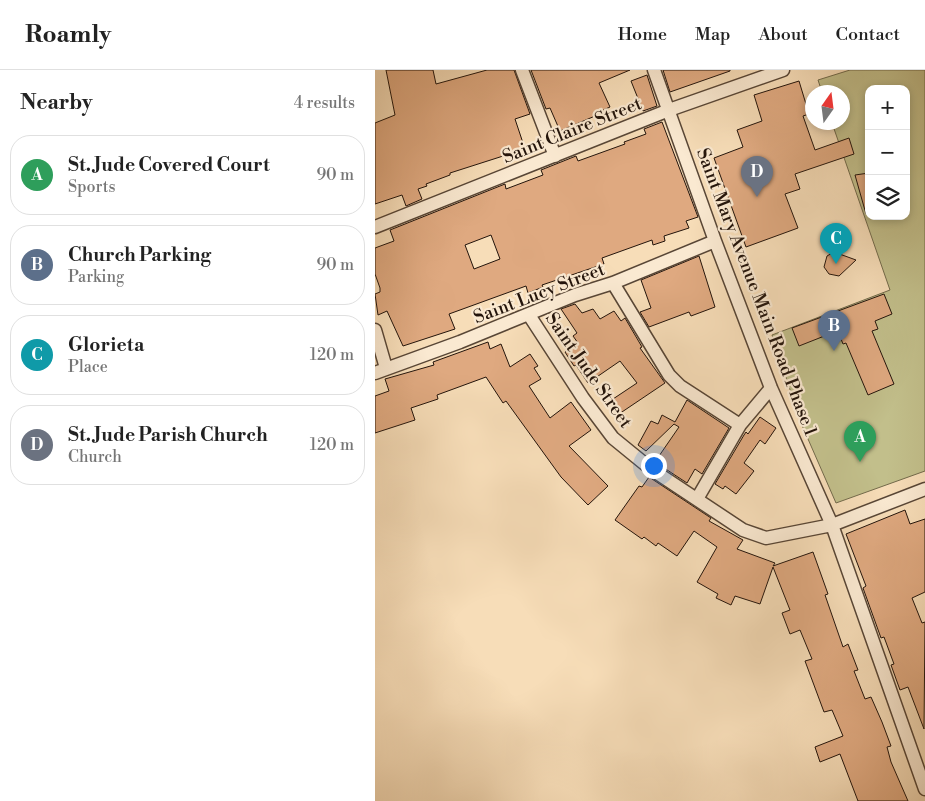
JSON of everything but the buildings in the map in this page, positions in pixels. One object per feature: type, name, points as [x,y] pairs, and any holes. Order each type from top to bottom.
[{"type":"street","points":[[522,70],[555,156]]},
{"type":"street","name":"Saint Mary Avenue Main Road Phase 1","points":[[654,70],[715,241],[771,388],[832,525],[925,789]]},
{"type":"street","name":"Saint Claire Street","points":[[375,227],[669,110],[783,70]]},
{"type":"street","name":"Saint Lucy Street","points":[[381,370],[529,315],[575,295],[613,283],[715,241]]},
{"type":"street","points":[[613,283],[669,375],[681,386],[740,425]]},
{"type":"street","name":"Saint Jude Street","points":[[529,315],[583,398],[613,438],[651,469],[743,530],[766,538],[832,525],[925,489]]},
{"type":"street","points":[[375,330],[381,370]]},
{"type":"street","points":[[697,499],[740,425],[771,388]]},
{"type":"shaded area","points":[[850,70],[925,70],[925,471],[836,503],[801,423],[772,335],[890,290],[866,220],[910,220],[910,85],[865,85],[865,218],[834,130],[850,130],[850,85],[820,85],[818,80]]},
{"type":"place","name":"St. Jude Parish Church","points":[[757,197]]},
{"type":"place","name":"Glorieta","points":[[836,264]]},
{"type":"place","name":"Church Parking","points":[[834,351]]},
{"type":"place","name":"St. Jude Covered Court","points":[[860,462]]}]
